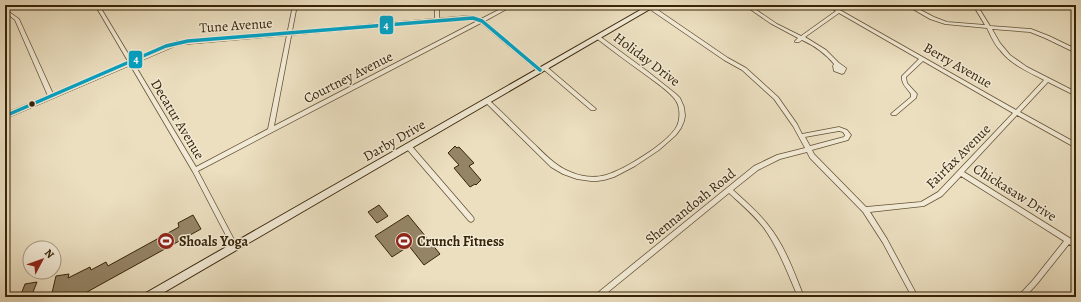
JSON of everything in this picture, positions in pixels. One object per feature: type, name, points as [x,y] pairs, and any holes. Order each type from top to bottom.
[{"type":"main road","name":"Darby Drive","points":[[147,297],[652,6]]},
{"type":"street","name":"Decatur Avenue","points":[[97,5],[195,170],[235,247]]},
{"type":"street","points":[[271,130],[295,5]]},
{"type":"street","points":[[437,5],[437,20]]},
{"type":"street","name":"Courtney Avenue","points":[[195,170],[512,5]]},
{"type":"street","points":[[746,5],[780,27],[803,37],[826,52],[837,64]]},
{"type":"street","name":"Berry Avenue","points":[[828,5],[1076,146]]},
{"type":"street","points":[[908,5],[932,18],[947,23],[1031,31],[1076,51]]},
{"type":"street","points":[[975,5],[1005,53],[1018,63],[1076,94]]},
{"type":"street","points":[[1069,5],[1076,7]]},
{"type":"street","points":[[652,6],[726,59],[756,78],[782,106],[807,150],[865,210],[881,235],[915,297]]},
{"type":"street","points":[[5,10],[17,19],[52,96]]},
{"type":"street","points":[[797,41],[839,12]]},
{"type":"street","name":"Tune Avenue","points":[[5,116],[130,61],[166,46],[182,42],[437,20],[473,18],[482,21]]},
{"type":"street","points":[[482,21],[593,109]]},
{"type":"street","name":"Holiday Drive","points":[[487,101],[553,165],[564,172],[575,177],[599,178],[611,176],[626,169],[671,136],[680,126],[682,110],[674,94],[598,37]]},
{"type":"street","points":[[894,114],[913,98],[914,94],[912,90],[903,79],[904,76],[922,59]]},
{"type":"street","name":"Fairfax Avenue","points":[[865,210],[910,206],[927,202],[940,194],[1048,79]]},
{"type":"street","name":"Shennandoah Road","points":[[597,297],[756,168],[774,158],[846,139],[848,135],[845,131],[839,129],[800,136]]},
{"type":"street","points":[[408,146],[471,219]]},
{"type":"street","name":"Chickasaw Drive","points":[[961,173],[1076,245]]},
{"type":"street","points":[[729,190],[750,209],[767,228],[781,250],[801,297]]},
{"type":"street","points":[[1021,297],[1035,282],[1068,240]]},
{"type":"building","points":[[455,146],[457,148],[459,147],[474,163],[469,166],[481,180],[476,185],[475,184],[470,187],[454,168],[459,165],[448,153]]},
{"type":"building","points":[[379,205],[388,216],[377,223],[368,212]]},
{"type":"building","points":[[193,215],[201,229],[78,297],[51,297],[55,280],[62,280],[62,275],[69,274],[68,278],[90,267],[91,270],[106,262],[108,266],[179,227],[178,223]]},
{"type":"building","name":"Crunch Fitness","points":[[408,215],[440,254],[424,265],[409,246],[392,257],[375,236]]},
{"type":"building","points":[[37,282],[31,297],[20,297],[25,284]]},
{"type":"transit line","name":"4","points":[[5,116],[166,46],[188,41],[473,18],[482,21],[540,70]]},
{"type":"place","name":"Shoals Yoga","points":[[166,241]]},
{"type":"place","name":"Crunch Fitness","points":[[404,241]]}]
